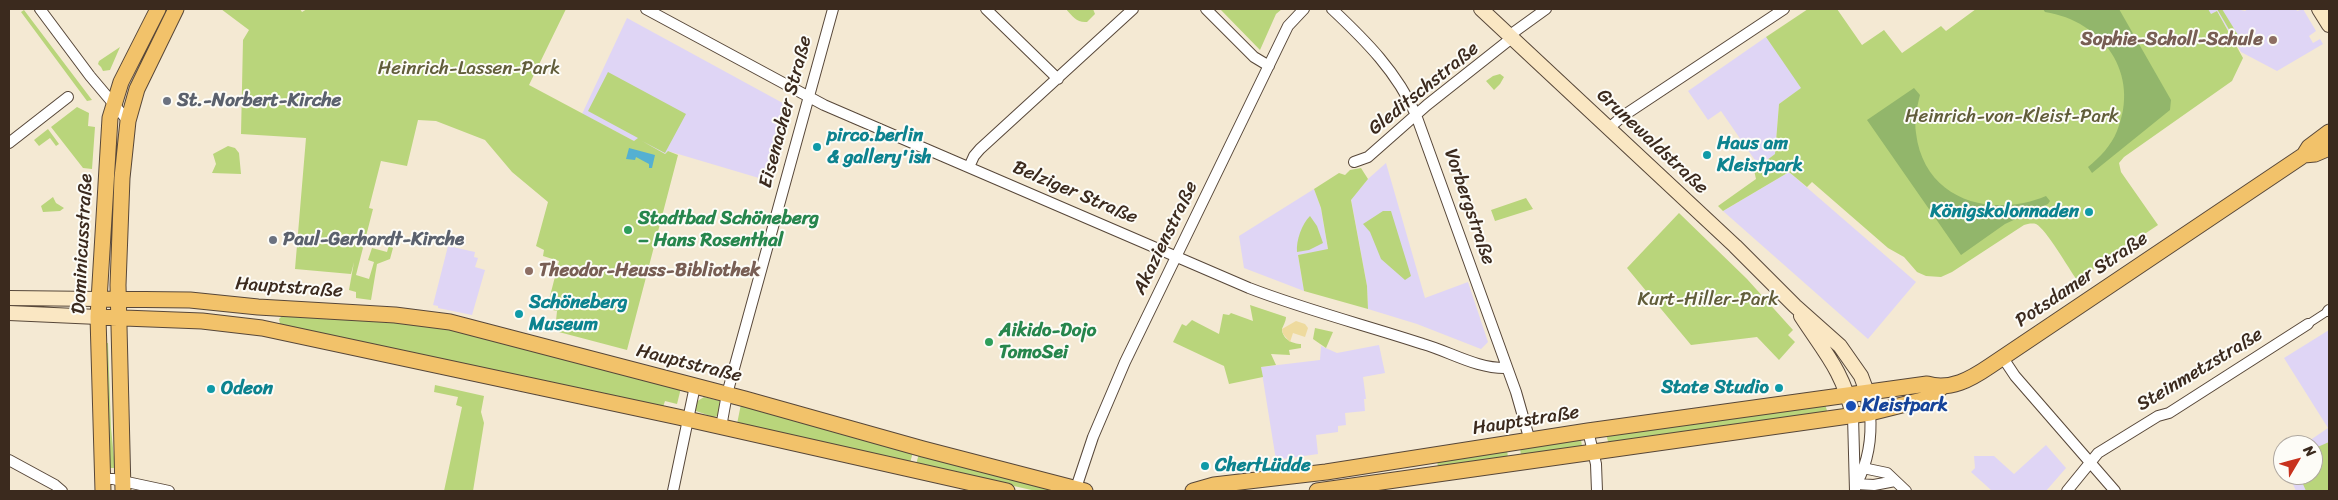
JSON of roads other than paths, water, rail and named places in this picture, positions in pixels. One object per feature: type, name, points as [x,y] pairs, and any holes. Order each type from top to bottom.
[{"type":"main road","name":"Dominicusstraße","points":[[103,485],[98,317],[110,118],[121,82],[158,9]]},
{"type":"main road","name":"Dominicusstraße","points":[[123,486],[118,299],[122,178],[128,121],[137,89],[176,9]]},
{"type":"main road","name":"Grunewaldstraße","points":[[1481,9],[1735,246],[1795,306],[1824,329],[1844,350],[1858,370],[1867,392],[1870,414]]},
{"type":"main road","points":[[2319,9],[2329,24]]},
{"type":"main road","name":"Potsdamer Straße","points":[[2304,156],[2309,147],[2329,132]]},
{"type":"main road","name":"Potsdamer Straße","points":[[1867,392],[1927,384],[1941,388],[1973,377],[2304,156],[2329,148]]},
{"type":"main road","name":"Hauptstraße","points":[[9,298],[170,299],[261,307],[395,314],[450,322],[727,394],[1078,490]]},
{"type":"main road","name":"Grunewaldstraße","points":[[1795,306],[1836,368],[1848,395],[1853,416]]},
{"type":"main road","points":[[261,307],[269,315],[270,321],[262,328]]},
{"type":"main road","points":[[283,333],[276,325],[275,319],[277,315],[287,308]]},
{"type":"main road","points":[[9,313],[202,321],[262,328],[721,427],[1006,491]]},
{"type":"main road","points":[[1317,491],[1870,414],[1930,398],[1941,388]]},
{"type":"main road","name":"Hauptstraße","points":[[1193,491],[1214,485],[1237,487],[1588,431],[1867,392]]},
{"type":"street","points":[[40,9],[113,105],[128,121]]},
{"type":"street","name":"Belziger Straße","points":[[646,9],[809,97],[1249,288],[1299,307],[1378,329],[1488,368],[1507,368]]},
{"type":"street","name":"Eisenacher Straße","points":[[721,427],[727,394],[833,9]]},
{"type":"street","points":[[986,9],[1058,78]]},
{"type":"street","points":[[969,167],[980,149],[1132,9]]},
{"type":"street","points":[[1206,9],[1254,57],[1269,66]]},
{"type":"street","name":"Akazienstraße","points":[[1078,490],[1088,452],[1124,362],[1288,26],[1304,9]]},
{"type":"street","name":"Vorbergstraße","points":[[1332,9],[1384,62],[1402,88],[1416,115],[1435,163],[1507,368],[1530,441]]},
{"type":"street","name":"Gleditschstraße","points":[[1354,162],[1368,158],[1416,115],[1546,9]]},
{"type":"street","points":[[1609,128],[1622,116],[1784,9]]},
{"type":"street","points":[[9,143],[68,97]]},
{"type":"street","name":"Steinmetzstraße","points":[[2066,491],[2098,453],[2158,416],[2165,415],[2177,408],[2329,311]]},
{"type":"street","points":[[2003,358],[2015,376],[2116,491]]},
{"type":"street","points":[[673,491],[695,386]]},
{"type":"street","points":[[1857,479],[1871,433],[1870,414]]},
{"type":"street","points":[[1853,416],[1857,479]]},
{"type":"street","points":[[1588,431],[1594,453],[1597,491]]},
{"type":"street","points":[[9,460],[55,485],[62,491]]},
{"type":"street","points":[[1857,479],[1887,473],[1906,491]]},
{"type":"street","points":[[1857,479],[1874,485],[1895,481]]},
{"type":"street","points":[[103,485],[169,491]]},
{"type":"water","points":[[629,148],[655,155],[652,168],[649,168],[649,164],[636,157],[635,160],[626,159]]},
{"type":"place","name":"Sophie-Scholl-Schule","points":[[2273,40]]},
{"type":"place","name":"St.-Norbert-Kirche","points":[[167,101]]},
{"type":"place","name":"pirco.berlin & gallery'ish","points":[[817,147]]},
{"type":"place","name":"Haus am Kleistpark","points":[[1707,155]]},
{"type":"place","name":"Königskolonnaden","points":[[2089,212]]},
{"type":"place","name":"Stadtbad Schöneberg – Hans Rosenthal","points":[[628,230]]},
{"type":"place","name":"Paul-Gerhardt-Kirche","points":[[273,240]]},
{"type":"place","name":"Theodor-Heuss-Bibliothek","points":[[529,271]]},
{"type":"place","name":"Schöneberg Museum","points":[[519,314]]},
{"type":"place","name":"Aikido-Dojo TomoSei","points":[[989,342]]},
{"type":"place","name":"State Studio","points":[[1779,388]]},
{"type":"place","name":"Odeon","points":[[211,389]]},
{"type":"place","name":"Kleistpark","points":[[1851,406]]},
{"type":"place","name":"ChertLüdde","points":[[1205,466]]},
{"type":"park label","name":"Heinrich-Lassen-Park","points":[[469,69]]},
{"type":"park label","name":"Heinrich-von-Kleist-Park","points":[[2012,117]]},
{"type":"park label","name":"Kurt-Hiller-Park","points":[[1708,300]]}]
